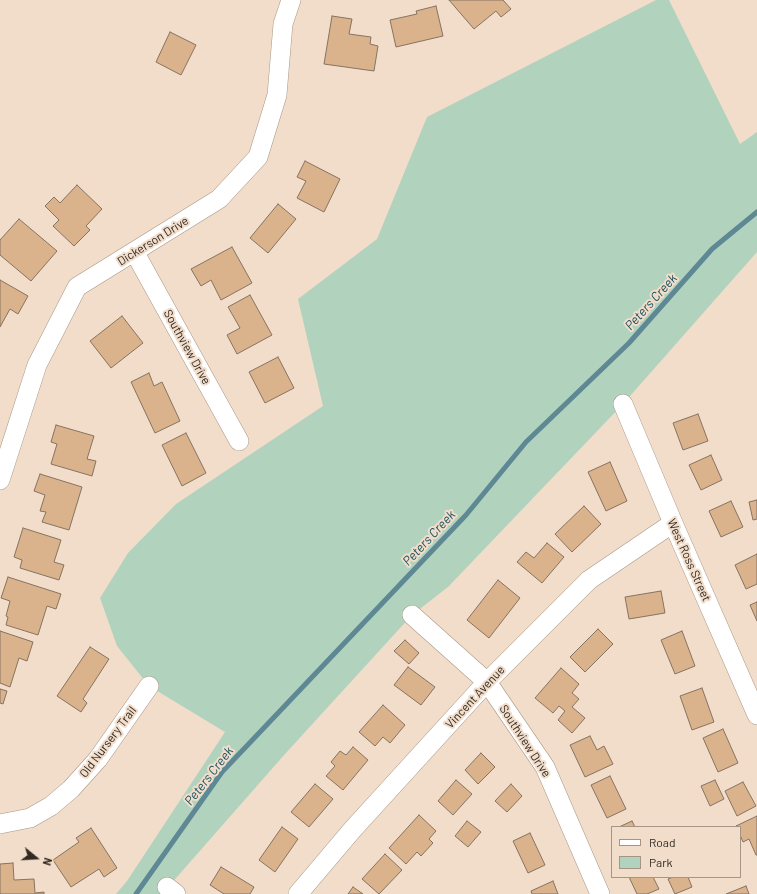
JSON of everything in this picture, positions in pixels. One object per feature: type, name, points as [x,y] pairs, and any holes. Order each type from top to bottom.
[{"type":"street","name":"Dickerson Drive","points":[[0,480],[8,427],[37,365],[77,288],[219,199],[258,157],[278,95],[283,24],[291,0]]},
{"type":"street","name":"Southview Drive","points":[[135,253],[239,441]]},
{"type":"street","name":"West Ross Street","points":[[623,404],[672,523],[757,715]]},
{"type":"street","name":"Vincent Avenue","points":[[298,894],[353,829],[487,682],[589,580],[672,523]]},
{"type":"street","name":"Southview Drive","points":[[412,615],[487,682],[545,767],[600,894]]},
{"type":"street","name":"Old Nursery Trail","points":[[0,824],[30,818],[50,806],[72,789],[98,759],[149,686]]},
{"type":"green space","points":[[656,0],[669,0],[740,144],[757,132],[757,252],[623,404],[448,587],[412,615],[285,754],[162,894],[116,894],[127,881],[225,732],[149,686],[117,646],[100,598],[128,553],[176,504],[323,406],[298,299],[377,239],[427,117]]},
{"type":"building","points":[[449,0],[503,0],[511,9],[501,17],[496,11],[474,29]]},
{"type":"building","points":[[436,6],[443,36],[396,47],[390,20],[417,14],[416,11]]},
{"type":"building","points":[[332,16],[352,19],[349,34],[371,37],[370,44],[378,46],[374,71],[324,64]]},
{"type":"building","points":[[170,32],[196,45],[181,75],[156,62]]},
{"type":"building","points":[[305,161],[340,179],[324,212],[297,198],[306,181],[297,177]]},
{"type":"building","points":[[77,185],[102,209],[86,226],[90,230],[74,246],[53,226],[59,220],[45,206],[54,197],[60,203]]},
{"type":"building","points":[[278,204],[296,219],[268,253],[250,238]]},
{"type":"building","points":[[19,219],[57,251],[31,281],[0,255],[0,240]]},
{"type":"building","points":[[232,247],[252,283],[221,300],[211,280],[201,286],[191,269]]},
{"type":"building","points":[[0,280],[28,296],[18,314],[10,309],[0,327]]},
{"type":"building","points":[[250,295],[272,335],[237,354],[227,335],[240,328],[228,307]]},
{"type":"building","points":[[122,316],[143,343],[111,368],[90,341]]},
{"type":"building","points":[[278,357],[294,388],[265,403],[249,372]]},
{"type":"building","points":[[149,373],[154,386],[162,382],[180,421],[155,433],[131,382]]},
{"type":"building","points":[[698,414],[708,441],[683,450],[673,423]]},
{"type":"building","points":[[56,425],[94,436],[87,459],[96,461],[92,476],[51,464],[57,444],[51,442]]},
{"type":"building","points":[[186,433],[206,473],[182,486],[162,445]]},
{"type":"building","points":[[711,455],[722,480],[701,490],[689,465]]},
{"type":"building","points":[[610,462],[627,501],[606,511],[588,472]]},
{"type":"building","points":[[40,474],[82,487],[69,530],[42,522],[46,512],[40,511],[45,495],[34,491]]},
{"type":"building","points":[[757,500],[757,519],[753,520],[749,502]]},
{"type":"building","points":[[731,501],[743,527],[721,537],[709,511]]},
{"type":"building","points":[[584,506],[601,524],[572,552],[555,534]]},
{"type":"building","points":[[23,528],[61,540],[54,562],[64,565],[59,580],[20,568],[22,560],[14,557]]},
{"type":"building","points":[[547,543],[564,557],[542,583],[517,562],[526,552],[534,558]]},
{"type":"building","points":[[757,554],[757,584],[746,589],[735,565]]},
{"type":"building","points":[[8,577],[61,594],[56,609],[47,606],[38,635],[6,625],[8,617],[6,616],[10,601],[1,598]]},
{"type":"building","points":[[498,580],[520,598],[489,638],[467,620]]},
{"type":"building","points":[[661,591],[665,613],[629,619],[625,597]]},
{"type":"building","points":[[757,602],[757,621],[750,605]]},
{"type":"building","points":[[598,629],[613,644],[585,672],[570,657]]},
{"type":"building","points":[[0,631],[33,642],[27,661],[19,658],[10,687],[0,683]]},
{"type":"building","points":[[682,631],[695,666],[675,674],[661,640]]},
{"type":"building","points":[[405,640],[419,653],[409,664],[394,651]]},
{"type":"building","points":[[90,647],[109,659],[83,699],[87,703],[81,712],[57,696]]},
{"type":"building","points":[[408,667],[435,687],[421,705],[394,685]]},
{"type":"building","points":[[561,668],[579,684],[572,693],[579,699],[572,707],[585,718],[572,733],[558,720],[565,711],[559,706],[553,713],[535,698]]},
{"type":"building","points":[[702,688],[714,722],[692,730],[680,696]]},
{"type":"building","points":[[0,689],[7,691],[3,704],[0,703]]},
{"type":"building","points":[[383,705],[405,725],[390,743],[383,737],[375,746],[359,732]]},
{"type":"building","points":[[723,729],[738,763],[718,772],[703,738]]},
{"type":"building","points":[[590,736],[597,750],[604,746],[613,764],[585,777],[570,745]]},
{"type":"building","points":[[353,747],[368,760],[343,790],[326,776],[335,766],[331,762],[340,751],[346,755]]},
{"type":"building","points":[[481,753],[495,767],[478,784],[465,770]]},
{"type":"building","points":[[610,776],[626,809],[607,818],[591,785]]},
{"type":"building","points":[[456,780],[472,794],[453,815],[438,801]]},
{"type":"building","points":[[715,780],[724,799],[710,806],[701,786]]},
{"type":"building","points":[[743,782],[756,806],[737,816],[725,791]]},
{"type":"building","points":[[315,784],[333,799],[309,827],[291,812]]},
{"type":"building","points":[[511,784],[522,796],[507,812],[495,801]]},
{"type":"building","points":[[419,815],[436,831],[429,839],[433,843],[421,856],[417,852],[406,864],[389,848]]},
{"type":"building","points":[[757,816],[757,855],[749,839],[743,842],[741,837],[741,826],[736,826]]},
{"type":"building","points":[[467,821],[481,832],[468,847],[455,836]]},
{"type":"building","points":[[632,821],[634,826],[621,826]]},
{"type":"building","points":[[282,827],[298,839],[275,872],[259,860]]},
{"type":"building","points":[[91,828],[117,868],[104,877],[99,869],[71,887],[53,860],[79,842],[76,838]]},
{"type":"building","points":[[530,833],[545,865],[528,873],[513,841]]},
{"type":"building","points":[[385,854],[402,870],[379,894],[362,879]]},
{"type":"building","points":[[13,863],[14,880],[34,879],[35,893],[44,892],[44,894],[0,894],[0,864]]},
{"type":"building","points":[[221,867],[254,887],[250,894],[224,894],[210,885]]},
{"type":"building","points":[[629,878],[654,878],[659,889],[647,894],[637,894]]},
{"type":"building","points":[[688,878],[692,887],[675,894],[668,879]]},
{"type":"building","points":[[553,881],[558,894],[532,894],[531,891]]},
{"type":"building","points":[[746,886],[749,894],[726,894]]},
{"type":"building","points":[[353,887],[363,894],[348,894]]},
{"type":"waterway","name":"Peters Creek","points":[[136,894],[222,772],[466,515],[526,442],[629,343],[712,249],[757,212]]}]
